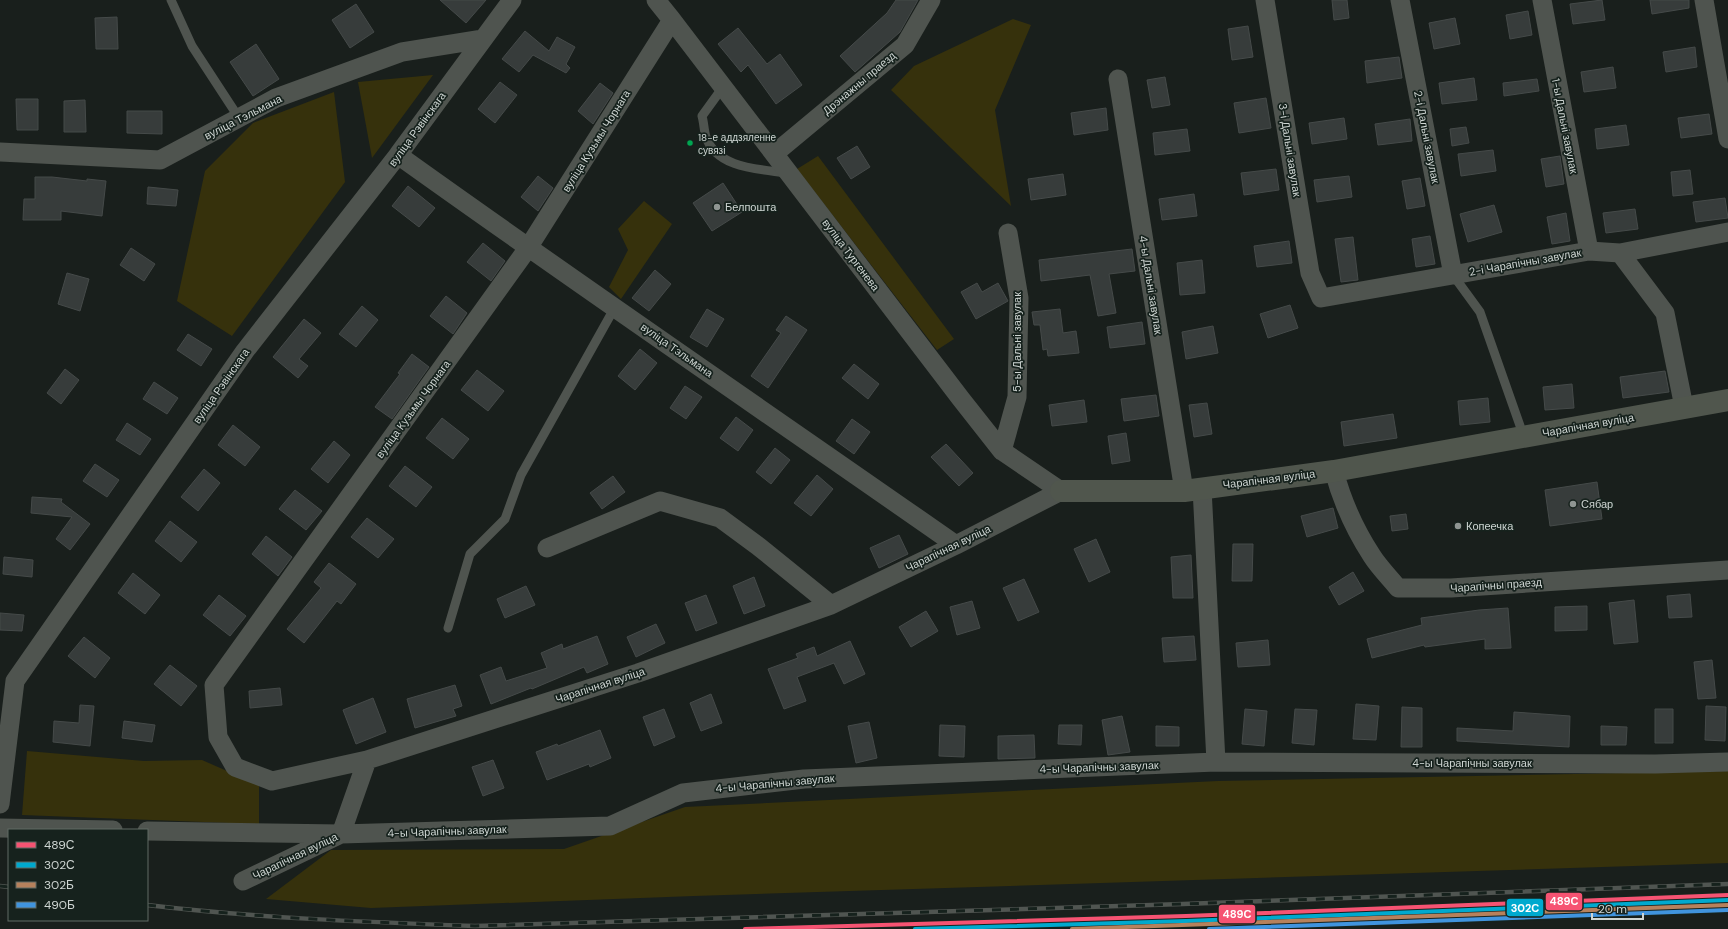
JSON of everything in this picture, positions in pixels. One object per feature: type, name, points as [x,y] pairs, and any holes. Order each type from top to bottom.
[{"type":"street","name":"вуліца Рэвінскага","points":[[0,804],[15,681],[246,351],[398,155],[512,0]]},
{"type":"street","name":"вуліца Тургенева","points":[[655,0],[672,20],[960,399],[1002,451],[1061,491]]},
{"type":"street","name":"Дрэнажны праезд","points":[[774,154],[905,45],[931,0]]},
{"type":"street","name":"3-і Дальні завулак","points":[[1265,0],[1310,273],[1321,298]]},
{"type":"street","name":"2-і Дальні завулак","points":[[1400,0],[1453,275]]},
{"type":"street","name":"1-ы Дальні завулак","points":[[1542,0],[1589,251]]},
{"type":"street","points":[[1704,0],[1728,139]]},
{"type":"street","name":"вуліца Кузьмы Чорнага","points":[[272,781],[235,767],[218,737],[214,685],[528,248],[672,20]]},
{"type":"street","name":"вуліца Тэльмана","points":[[0,152],[160,160],[276,98],[402,52],[483,39]]},
{"type":"street","name":"4-ы Дальні завулак","points":[[1118,79],[1193,489]]},
{"type":"street","name":"вуліца Тэльмана","points":[[398,155],[528,248],[956,545]]},
{"type":"street","name":"2-і Чарапічны завулак","points":[[1321,298],[1589,251],[1620,253],[1728,232]]},
{"type":"street","name":"5-ы Дальні завулак","points":[[1002,451],[1016,397],[1019,298],[1008,233]]},
{"type":"street","points":[[1620,253],[1665,313],[1684,407]]},
{"type":"street","name":"Чарапічная вуліца","points":[[272,781],[368,760],[638,673],[831,605],[956,545],[1061,491],[1193,489],[1334,471],[1728,400]]},
{"type":"street","name":"Чарапічны праезд","points":[[1334,471],[1341,497],[1358,530],[1373,557],[1398,588],[1451,588],[1728,570]]},
{"type":"street","points":[[1193,489],[1216,762]]},
{"type":"street","points":[[547,548],[660,501],[720,518],[758,546],[831,605]]},
{"type":"street","name":"Чарапічная вуліца","points":[[243,881],[341,834],[368,760]]},
{"type":"street","name":"4-ы Чарапічны завулак","points":[[148,831],[341,834],[610,826],[683,793],[804,778],[1216,762],[1640,764],[1728,762]]},
{"type":"street","points":[[0,828],[56,829]]},
{"type":"lane","points":[[170,0],[192,46],[239,118]]},
{"type":"lane","points":[[723,87],[702,116],[706,138],[718,155],[733,163],[788,173]]},
{"type":"lane","points":[[1453,275],[1480,312],[1524,436]]},
{"type":"lane","points":[[448,628],[470,554],[505,520],[521,474],[615,307]]},
{"type":"shaded area","points":[[1013,19],[1031,25],[995,110],[1011,206],[891,90],[914,66]]},
{"type":"shaded area","points":[[433,75],[372,158],[358,82]]},
{"type":"shaded area","points":[[334,92],[345,182],[232,336],[177,301],[205,171],[253,123]]},
{"type":"shaded area","points":[[818,156],[954,339],[937,350],[797,169]]},
{"type":"shaded area","points":[[644,201],[672,224],[621,299],[609,287],[628,250],[618,229]]},
{"type":"shaded area","points":[[27,751],[144,761],[202,760],[259,785],[259,824],[22,815]]},
{"type":"shaded area","points":[[1728,771],[1728,863],[694,896],[371,908],[266,899],[331,850],[564,849],[685,807],[1218,781]]},
{"type":"building","points":[[440,0],[486,0],[466,23]]},
{"type":"building","points":[[896,0],[918,0],[900,32],[855,72],[840,56],[887,13]]},
{"type":"building","points":[[1332,0],[1347,0],[1349,18],[1334,20]]},
{"type":"building","points":[[1602,0],[1605,20],[1573,24],[1570,4]]},
{"type":"building","points":[[1650,0],[1689,0],[1689,8],[1652,14]]},
{"type":"building","points":[[356,4],[374,32],[350,48],[332,20]]},
{"type":"building","points":[[1528,11],[1532,35],[1510,39],[1506,15]]},
{"type":"building","points":[[117,17],[118,49],[96,49],[95,18]]},
{"type":"building","points":[[1455,18],[1460,44],[1434,49],[1429,23]]},
{"type":"building","points":[[1248,26],[1253,57],[1232,60],[1228,29]]},
{"type":"building","points":[[738,28],[767,64],[780,54],[802,85],[776,104],[748,65],[741,72],[718,44]]},
{"type":"building","points":[[525,31],[549,51],[557,37],[575,47],[566,64],[570,68],[566,73],[533,55],[519,72],[502,59]]},
{"type":"building","points":[[256,44],[279,79],[253,96],[230,62]]},
{"type":"building","points":[[1695,47],[1697,67],[1666,72],[1663,52]]},
{"type":"building","points":[[1399,57],[1402,78],[1367,83],[1365,61]]},
{"type":"building","points":[[1613,67],[1616,88],[1584,92],[1581,72]]},
{"type":"building","points":[[1165,77],[1170,105],[1152,108],[1147,80]]},
{"type":"building","points":[[1474,78],[1477,100],[1442,104],[1439,83]]},
{"type":"building","points":[[1537,79],[1539,91],[1504,96],[1503,83]]},
{"type":"building","points":[[500,82],[517,95],[495,123],[478,109]]},
{"type":"building","points":[[600,83],[613,93],[593,124],[578,111]]},
{"type":"building","points":[[1266,98],[1271,128],[1239,133],[1234,103]]},
{"type":"building","points":[[16,99],[38,99],[38,130],[17,130]]},
{"type":"building","points":[[85,100],[86,132],[64,132],[64,101]]},
{"type":"building","points":[[1106,108],[1108,130],[1074,135],[1071,113]]},
{"type":"building","points":[[127,111],[162,111],[162,134],[127,133]]},
{"type":"building","points":[[1709,114],[1712,134],[1681,138],[1678,118]]},
{"type":"building","points":[[1344,118],[1347,139],[1312,144],[1309,123]]},
{"type":"building","points":[[1410,119],[1412,141],[1378,145],[1375,124]]},
{"type":"building","points":[[1626,125],[1629,145],[1597,149],[1595,129]]},
{"type":"building","points":[[1466,127],[1469,143],[1452,146],[1450,129]]},
{"type":"building","points":[[1187,129],[1190,151],[1155,155],[1153,133]]},
{"type":"building","points":[[857,146],[870,167],[851,179],[837,158]]},
{"type":"building","points":[[1493,150],[1496,171],[1461,176],[1458,154]]},
{"type":"building","points":[[1560,156],[1564,184],[1546,187],[1541,159]]},
{"type":"building","points":[[1276,169],[1279,190],[1244,195],[1241,173]]},
{"type":"building","points":[[1690,170],[1693,194],[1673,196],[1671,172]]},
{"type":"building","points":[[1063,174],[1066,195],[1031,200],[1028,179]]},
{"type":"building","points":[[538,176],[553,188],[538,211],[521,197]]},
{"type":"building","points":[[1349,176],[1352,197],[1317,202],[1314,180]]},
{"type":"building","points":[[35,177],[106,181],[102,216],[61,211],[61,220],[23,220],[24,199],[35,199]]},
{"type":"building","points":[[1420,178],[1425,206],[1407,209],[1402,181]]},
{"type":"building","name":"Белпошта","points":[[723,183],[742,212],[712,231],[693,203]]},
{"type":"building","points":[[408,186],[435,208],[419,227],[392,206]]},
{"type":"building","points":[[148,187],[178,190],[176,206],[147,204]]},
{"type":"building","points":[[1194,194],[1197,216],[1162,220],[1159,199]]},
{"type":"building","points":[[1725,198],[1728,218],[1696,222],[1693,202]]},
{"type":"building","points":[[1494,205],[1502,232],[1468,242],[1460,214]]},
{"type":"building","points":[[1635,209],[1638,229],[1606,233],[1603,213]]},
{"type":"building","points":[[1566,213],[1570,241],[1552,244],[1547,217]]},
{"type":"building","points":[[1430,236],[1435,264],[1416,267],[1412,239]]},
{"type":"building","points":[[1353,237],[1358,280],[1341,282],[1335,239]]},
{"type":"building","points":[[1289,241],[1292,263],[1257,267],[1254,246]]},
{"type":"building","points":[[483,243],[505,261],[491,281],[467,262]]},
{"type":"building","points":[[131,248],[155,264],[144,281],[120,265]]},
{"type":"building","points":[[1132,249],[1135,271],[1109,274],[1116,313],[1098,316],[1090,275],[1041,281],[1039,260]]},
{"type":"building","points":[[1202,260],[1205,293],[1180,295],[1177,263]]},
{"type":"building","points":[[655,270],[671,284],[649,311],[632,298]]},
{"type":"building","points":[[67,273],[89,279],[80,311],[58,304]]},
{"type":"building","points":[[977,283],[982,292],[998,283],[1008,301],[976,319],[961,292]]},
{"type":"building","points":[[446,296],[467,313],[453,334],[430,316]]},
{"type":"building","points":[[1290,305],[1298,328],[1268,338],[1260,314]]},
{"type":"building","points":[[362,306],[378,320],[356,347],[339,334]]},
{"type":"building","points":[[707,309],[724,319],[707,347],[690,337]]},
{"type":"building","points":[[1060,309],[1063,333],[1076,331],[1079,353],[1048,356],[1047,349],[1043,350],[1040,325],[1034,325],[1032,312]]},
{"type":"building","points":[[786,316],[807,330],[768,388],[751,376],[781,333],[776,330]]},
{"type":"building","points":[[304,319],[321,333],[299,359],[308,366],[298,378],[273,357]]},
{"type":"building","points":[[1142,322],[1145,344],[1110,348],[1107,327]]},
{"type":"building","points":[[1213,326],[1218,353],[1186,359],[1182,332]]},
{"type":"building","points":[[188,334],[212,349],[201,366],[177,350]]},
{"type":"building","points":[[640,349],[657,363],[635,390],[618,376]]},
{"type":"building","points":[[412,354],[429,367],[392,419],[375,407],[400,374],[398,373]]},
{"type":"building","points":[[854,364],[879,384],[868,399],[842,378]]},
{"type":"building","points":[[65,369],[79,380],[61,404],[47,393]]},
{"type":"building","points":[[477,370],[504,391],[488,411],[461,390]]},
{"type":"building","points":[[1665,371],[1669,392],[1623,398],[1620,377]]},
{"type":"building","points":[[154,382],[178,398],[167,414],[143,399]]},
{"type":"building","points":[[1572,384],[1574,408],[1545,410],[1543,387]]},
{"type":"building","points":[[685,386],[702,397],[686,419],[670,408]]},
{"type":"building","points":[[1156,395],[1159,416],[1124,421],[1121,399]]},
{"type":"building","points":[[1488,398],[1490,422],[1460,425],[1458,401]]},
{"type":"building","points":[[1084,400],[1087,422],[1052,426],[1049,405]]},
{"type":"building","points":[[1207,403],[1212,434],[1194,437],[1189,405]]},
{"type":"building","points":[[1393,414],[1397,438],[1344,446],[1341,422]]},
{"type":"building","points":[[736,417],[753,430],[738,451],[720,438]]},
{"type":"building","points":[[442,418],[469,439],[453,459],[426,438]]},
{"type":"building","points":[[852,419],[870,432],[854,454],[836,441]]},
{"type":"building","points":[[127,423],[151,439],[140,455],[116,440]]},
{"type":"building","points":[[233,425],[260,447],[245,466],[218,445]]},
{"type":"building","points":[[1126,433],[1130,461],[1112,464],[1108,436]]},
{"type":"building","points":[[334,441],[350,455],[328,483],[311,469]]},
{"type":"building","points":[[946,444],[973,473],[959,486],[931,457]]},
{"type":"building","points":[[775,448],[790,460],[771,484],[756,472]]},
{"type":"building","points":[[95,464],[119,480],[107,497],[83,481]]},
{"type":"building","points":[[405,466],[432,487],[416,507],[389,486]]},
{"type":"building","points":[[204,469],[220,483],[198,511],[181,497]]},
{"type":"building","points":[[817,475],[833,489],[811,516],[794,503]]},
{"type":"building","points":[[613,476],[625,492],[602,509],[590,493]]},
{"type":"building","name":"Сябар","points":[[1597,482],[1602,519],[1550,526],[1545,490]]},
{"type":"building","points":[[295,490],[322,511],[306,530],[279,509]]},
{"type":"building","points":[[32,497],[62,499],[61,502],[90,524],[70,550],[56,539],[72,517],[31,513]]},
{"type":"building","points":[[1333,508],[1338,528],[1307,537],[1301,516]]},
{"type":"building","points":[[1406,514],[1408,529],[1392,531],[1390,516]]},
{"type":"building","points":[[367,518],[394,539],[378,558],[351,537]]},
{"type":"building","points":[[170,521],[197,542],[181,562],[155,541]]},
{"type":"building","points":[[899,535],[908,554],[879,568],[870,548]]},
{"type":"building","points":[[266,536],[292,557],[278,576],[252,554]]},
{"type":"building","points":[[1096,539],[1110,572],[1089,582],[1074,549]]},
{"type":"building","points":[[1233,544],[1253,544],[1252,581],[1232,581]]},
{"type":"building","points":[[1191,555],[1193,598],[1173,598],[1171,557]]},
{"type":"building","points":[[4,557],[33,560],[32,577],[3,574]]},
{"type":"building","points":[[329,563],[356,584],[341,604],[337,601],[304,643],[287,629],[321,588],[314,582]]},
{"type":"building","points":[[1353,572],[1364,591],[1339,605],[1329,587]]},
{"type":"building","points":[[133,573],[160,595],[145,614],[118,593]]},
{"type":"building","points":[[754,577],[765,606],[744,614],[733,586]]},
{"type":"building","points":[[1024,579],[1039,612],[1018,621],[1003,588]]},
{"type":"building","points":[[526,586],[535,605],[505,618],[497,599]]},
{"type":"building","points":[[1690,594],[1692,617],[1669,618],[1667,596]]},
{"type":"building","points":[[219,595],[246,616],[230,636],[203,615]]},
{"type":"building","points":[[706,595],[717,623],[696,631],[685,603]]},
{"type":"building","points":[[1634,600],[1638,642],[1614,644],[1609,603]]},
{"type":"building","points":[[972,601],[980,628],[957,635],[950,607]]},
{"type":"building","points":[[1587,606],[1587,630],[1555,631],[1555,607]]},
{"type":"building","points":[[1508,608],[1511,648],[1485,649],[1485,639],[1425,647],[1424,645],[1372,658],[1367,639],[1422,625],[1421,618],[1479,610]]},
{"type":"building","points":[[926,611],[938,631],[911,647],[899,627]]},
{"type":"building","points":[[0,613],[24,615],[22,631],[0,630]]},
{"type":"building","points":[[656,624],[665,643],[636,657],[627,637]]},
{"type":"building","points":[[597,636],[608,664],[587,673],[584,667],[532,689],[531,688],[491,704],[480,675],[501,667],[506,681],[547,668],[541,653],[562,644],[563,649]]},
{"type":"building","points":[[1194,636],[1196,660],[1164,662],[1162,638]]},
{"type":"building","points":[[84,637],[110,658],[95,678],[68,656]]},
{"type":"building","points":[[1268,640],[1270,665],[1238,667],[1236,643]]},
{"type":"building","points":[[850,641],[865,674],[844,684],[834,663],[797,677],[806,701],[784,709],[768,669],[798,658],[796,654],[814,647],[817,656]]},
{"type":"building","points":[[1712,660],[1716,698],[1698,699],[1694,662]]},
{"type":"building","points":[[170,665],[197,686],[181,706],[154,684]]},
{"type":"building","points":[[455,685],[462,706],[453,709],[456,716],[415,728],[407,699]]},
{"type":"building","points":[[280,688],[282,705],[250,708],[249,691]]},
{"type":"building","points":[[711,694],[722,723],[701,731],[690,703]]},
{"type":"building","points":[[373,698],[386,732],[356,744],[343,710]]},
{"type":"building","points":[[1356,704],[1379,706],[1376,740],[1353,739]]},
{"type":"building","points":[[80,705],[94,706],[90,746],[53,742],[54,721],[79,723]]},
{"type":"building","points":[[1706,706],[1726,707],[1725,741],[1705,740]]},
{"type":"building","points":[[1402,707],[1422,708],[1422,747],[1401,747]]},
{"type":"building","points":[[664,709],[675,737],[654,746],[643,717]]},
{"type":"building","points":[[1245,709],[1267,711],[1264,746],[1242,744]]},
{"type":"building","points":[[1295,709],[1317,710],[1314,745],[1292,743]]},
{"type":"building","points":[[1655,709],[1673,709],[1673,743],[1655,743]]},
{"type":"building","points":[[1514,712],[1570,716],[1569,747],[1457,741],[1457,728],[1513,731]]},
{"type":"building","points":[[1122,716],[1130,752],[1108,755],[1102,720]]},
{"type":"building","points":[[124,721],[155,725],[152,742],[122,738]]},
{"type":"building","points":[[869,722],[877,758],[856,763],[848,726]]},
{"type":"building","points":[[940,725],[965,726],[964,757],[939,756]]},
{"type":"building","points":[[1059,725],[1082,725],[1081,745],[1058,744]]},
{"type":"building","points":[[1156,726],[1179,727],[1179,746],[1156,746]]},
{"type":"building","points":[[1601,726],[1627,727],[1626,745],[1601,745]]},
{"type":"building","points":[[600,730],[611,758],[590,767],[589,764],[547,780],[536,752],[557,744],[558,746]]},
{"type":"building","points":[[1034,735],[1035,758],[998,759],[998,736]]},
{"type":"building","points":[[493,760],[504,788],[483,796],[472,767]]},
{"type":"railway","points":[[148,905],[270,916],[475,926],[1183,904],[1728,884]]},
{"type":"railway","points":[[0,886],[8,887]]},
{"type":"transit line","name":"489С","points":[[745,929],[1186,916],[1728,895]]},
{"type":"transit line","name":"302С","points":[[915,929],[1186,921],[1728,900]]},
{"type":"transit line","name":"302Б","points":[[1072,929],[1728,905]]},
{"type":"transit line","name":"490Б","points":[[1209,929],[1728,910]]},
{"type":"place","name":"18-е аддзяленне сувязі","points":[[690,143]]},
{"type":"place","name":"Белпошта","points":[[717,207]]},
{"type":"place","name":"Сябар","points":[[1573,504]]},
{"type":"place","name":"Копеечка","points":[[1458,526]]}]
